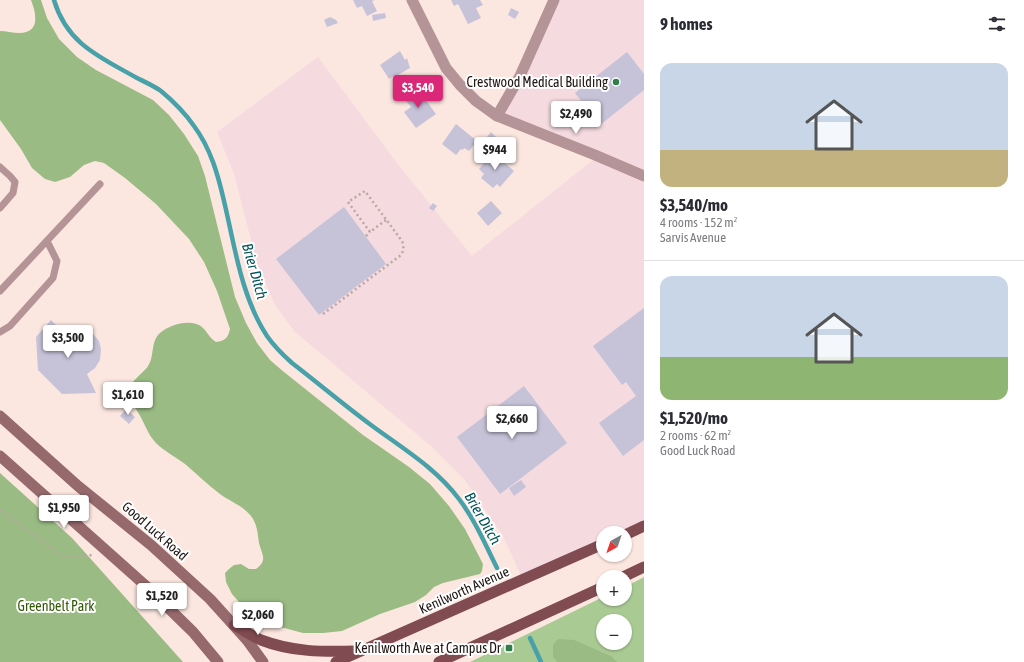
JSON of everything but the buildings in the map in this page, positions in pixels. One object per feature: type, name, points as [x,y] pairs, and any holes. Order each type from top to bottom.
[{"type":"main road","name":"Good Luck Road","points":[[0,416],[78,486],[150,545],[210,599],[234,625],[263,662]]},
{"type":"main road","points":[[0,456],[175,613],[218,662]]},
{"type":"main road","points":[[632,532],[644,526]]},
{"type":"main road","name":"Kenilworth Avenue","points":[[336,662],[596,547]]},
{"type":"main road","points":[[632,573],[644,567]]},
{"type":"main road","points":[[439,662],[596,589]]},
{"type":"main road","points":[[234,625],[261,640],[301,650],[321,652],[362,651]]},
{"type":"street","points":[[412,0],[446,68],[476,101],[498,116],[644,176]]},
{"type":"street","points":[[498,116],[520,76],[554,0]]},
{"type":"lane","points":[[0,167],[15,182],[13,193],[0,208]]},
{"type":"lane","points":[[0,291],[100,184]]},
{"type":"lane","points":[[0,332],[10,326],[53,278],[57,261],[47,241]]},
{"type":"path","points":[[323,314],[403,252],[404,246],[402,241],[365,191],[348,202],[370,232]]},
{"type":"path","points":[[366,236],[386,220]]},
{"type":"path","points":[[0,510],[64,557],[110,554]]},
{"type":"shaded area","points":[[554,0],[644,0],[644,526],[632,530],[632,526],[596,526],[596,547],[523,580],[503,536],[464,479],[432,447],[295,332],[275,305],[257,263],[234,174],[217,132],[318,57],[397,163],[472,256],[598,156],[497,116]]},
{"type":"green space","points":[[31,0],[41,0],[47,18],[59,39],[77,57],[96,70],[153,100],[169,115],[184,134],[198,156],[205,176],[235,297],[246,323],[257,343],[270,360],[284,372],[363,435],[409,467],[430,484],[449,506],[465,529],[483,564],[480,574],[443,583],[434,587],[426,595],[415,602],[380,614],[342,631],[323,633],[303,633],[265,623],[246,610],[232,594],[226,582],[225,573],[234,565],[241,564],[249,569],[256,569],[260,566],[263,560],[257,529],[252,517],[245,510],[220,494],[185,464],[156,443],[129,396],[131,385],[148,366],[155,341],[164,330],[174,325],[186,323],[197,324],[202,327],[216,342],[222,341],[226,338],[230,329],[217,291],[204,262],[189,239],[156,204],[125,178],[104,163],[95,161],[84,165],[70,177],[55,182],[45,179],[32,168],[21,149],[0,120],[0,31],[19,33],[31,30],[34,26],[35,16]]},
{"type":"green space","name":"Greenbelt Park","points":[[0,473],[72,538],[183,662],[0,662]]},
{"type":"green space","points":[[644,577],[644,662],[470,662],[596,600],[596,606],[632,606],[632,583]]},
{"type":"green space","points":[[558,639],[574,640],[611,656],[617,662],[557,662],[553,656],[553,645]]},
{"type":"waterway","name":"Brier Ditch","points":[[54,0],[67,28],[86,48],[161,91],[183,112],[200,135],[216,172],[245,288],[258,321],[270,340],[292,363],[418,459],[450,488],[470,515],[480,532],[497,568]]},
{"type":"waterway","name":"Brier Ditch","points":[[530,638],[541,662]]},
{"type":"place","name":"Crestwood Medical Building","points":[[616,82]]},
{"type":"place","name":"Kenilworth Ave at Campus Dr","points":[[509,648]]}]
